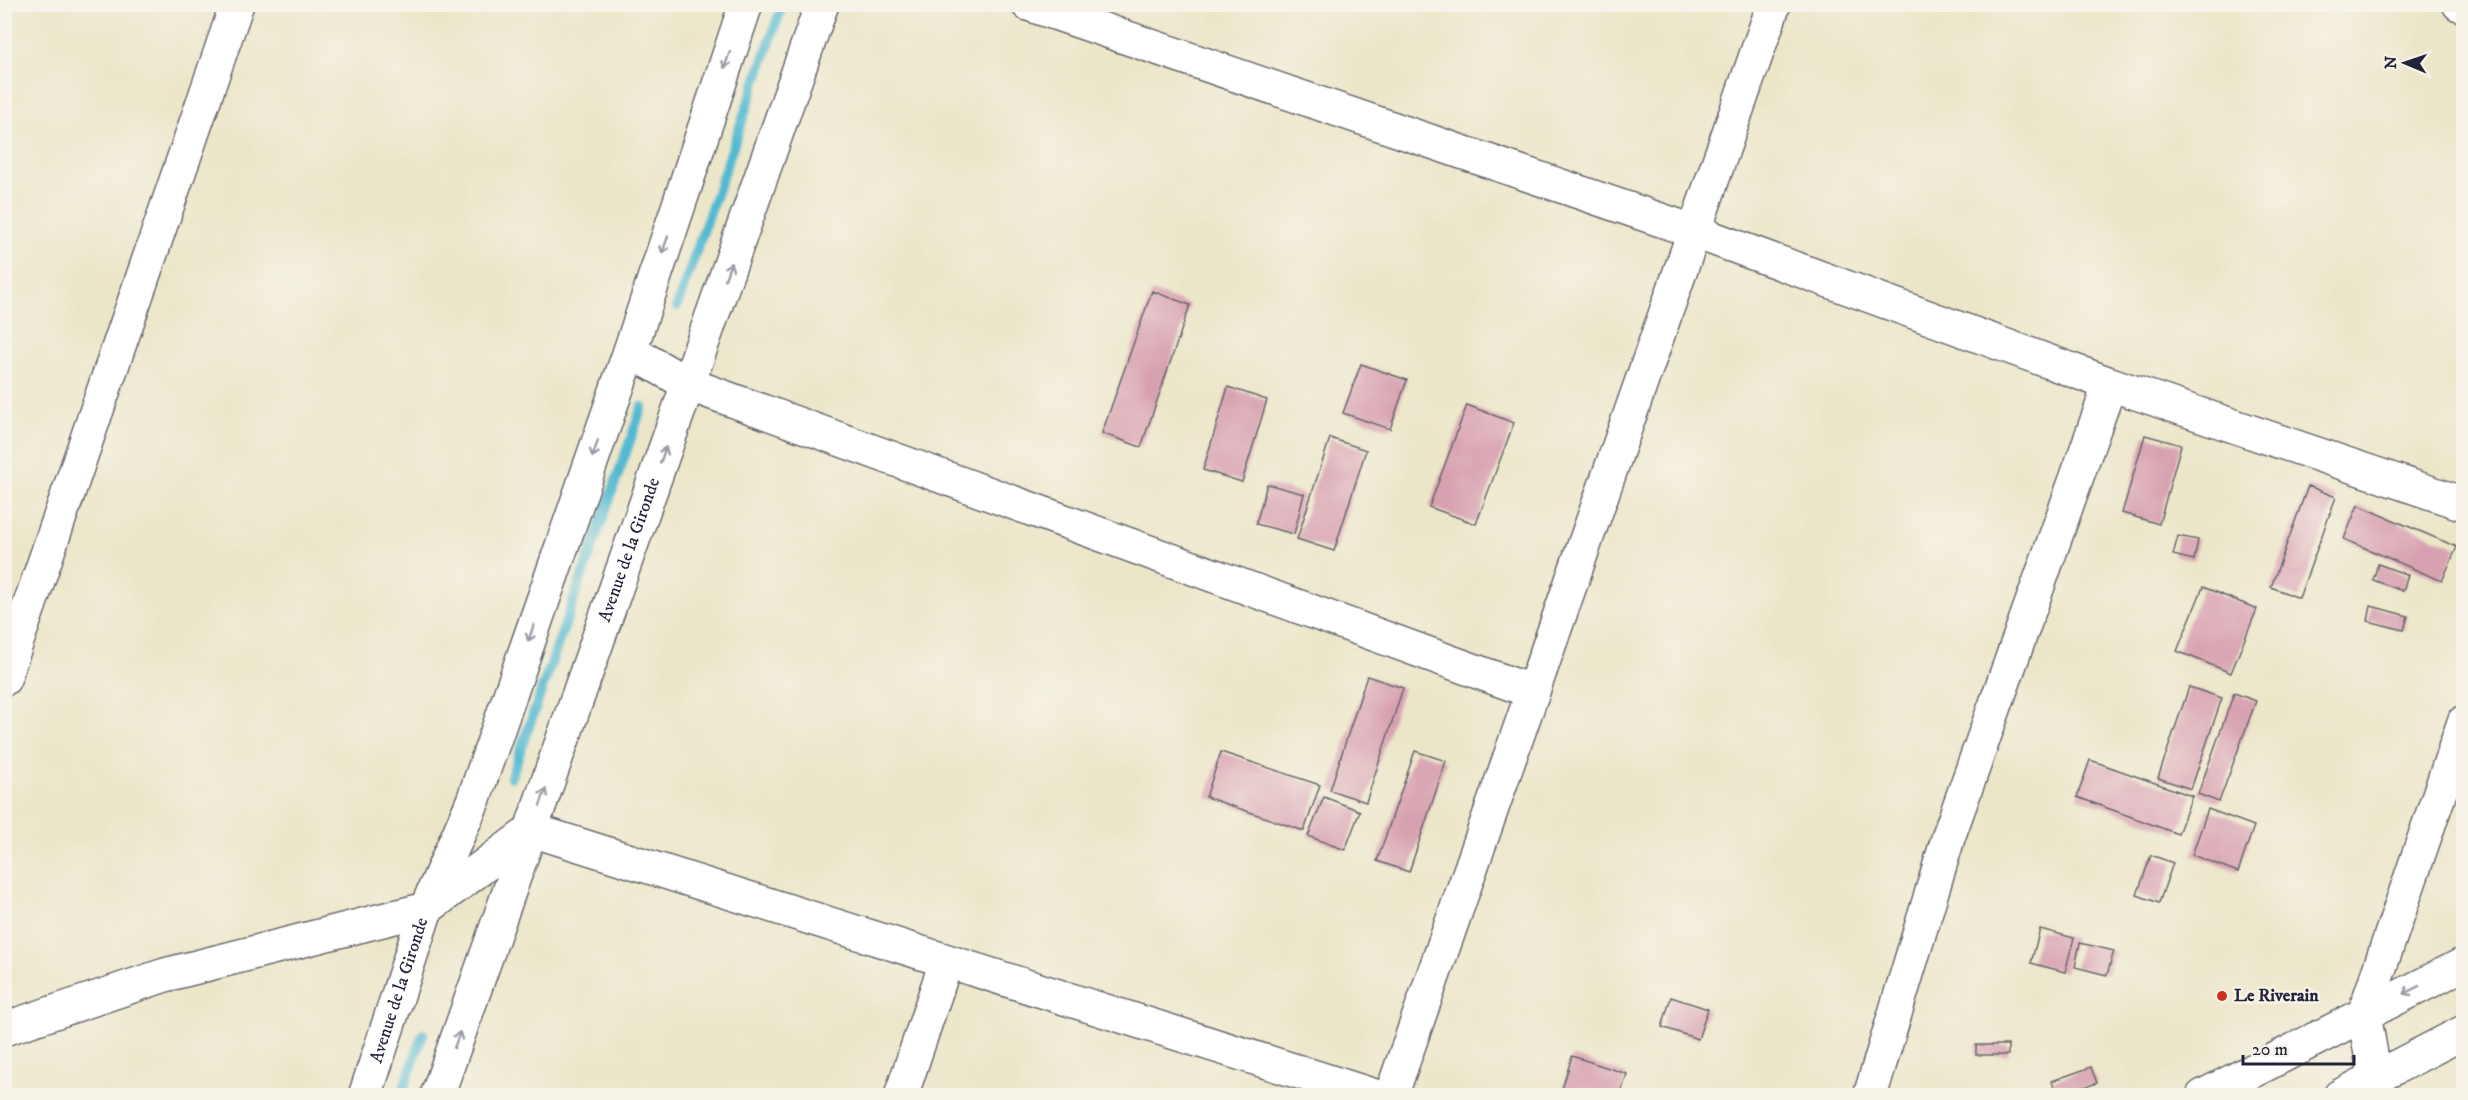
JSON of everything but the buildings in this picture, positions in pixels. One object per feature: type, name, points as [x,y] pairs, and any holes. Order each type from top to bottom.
[{"type":"street","points":[[4,678],[237,4]]},
{"type":"street","name":"Avenue de la Gironde","points":[[365,1095],[426,909],[473,801],[630,351],[746,4]]},
{"type":"street","name":"Avenue de la Gironde","points":[[437,1095],[822,4]]},
{"type":"street","points":[[1028,4],[1693,231],[2110,384],[2463,504]]},
{"type":"street","points":[[1391,1095],[1774,4]]},
{"type":"street","points":[[2459,4],[2463,6]]},
{"type":"street","points":[[630,351],[688,384],[1533,692]]},
{"type":"street","points":[[1870,1095],[1949,835],[2110,384]]},
{"type":"street","points":[[2375,1077],[2364,1014],[2463,722]]},
{"type":"street","points":[[4,1029],[165,975],[426,909],[532,830],[1375,1095]]},
{"type":"street","points":[[901,1095],[946,962]]},
{"type":"street","points":[[2203,1095],[2463,964]]},
{"type":"street","points":[[2340,1095],[2463,1032]]},
{"type":"waterway","points":[[677,306],[783,4]]},
{"type":"waterway","points":[[511,777],[642,407]]},
{"type":"waterway","points":[[401,1096],[423,1034]]},
{"type":"place","name":"Le Riverain","points":[[2222,996]]}]
